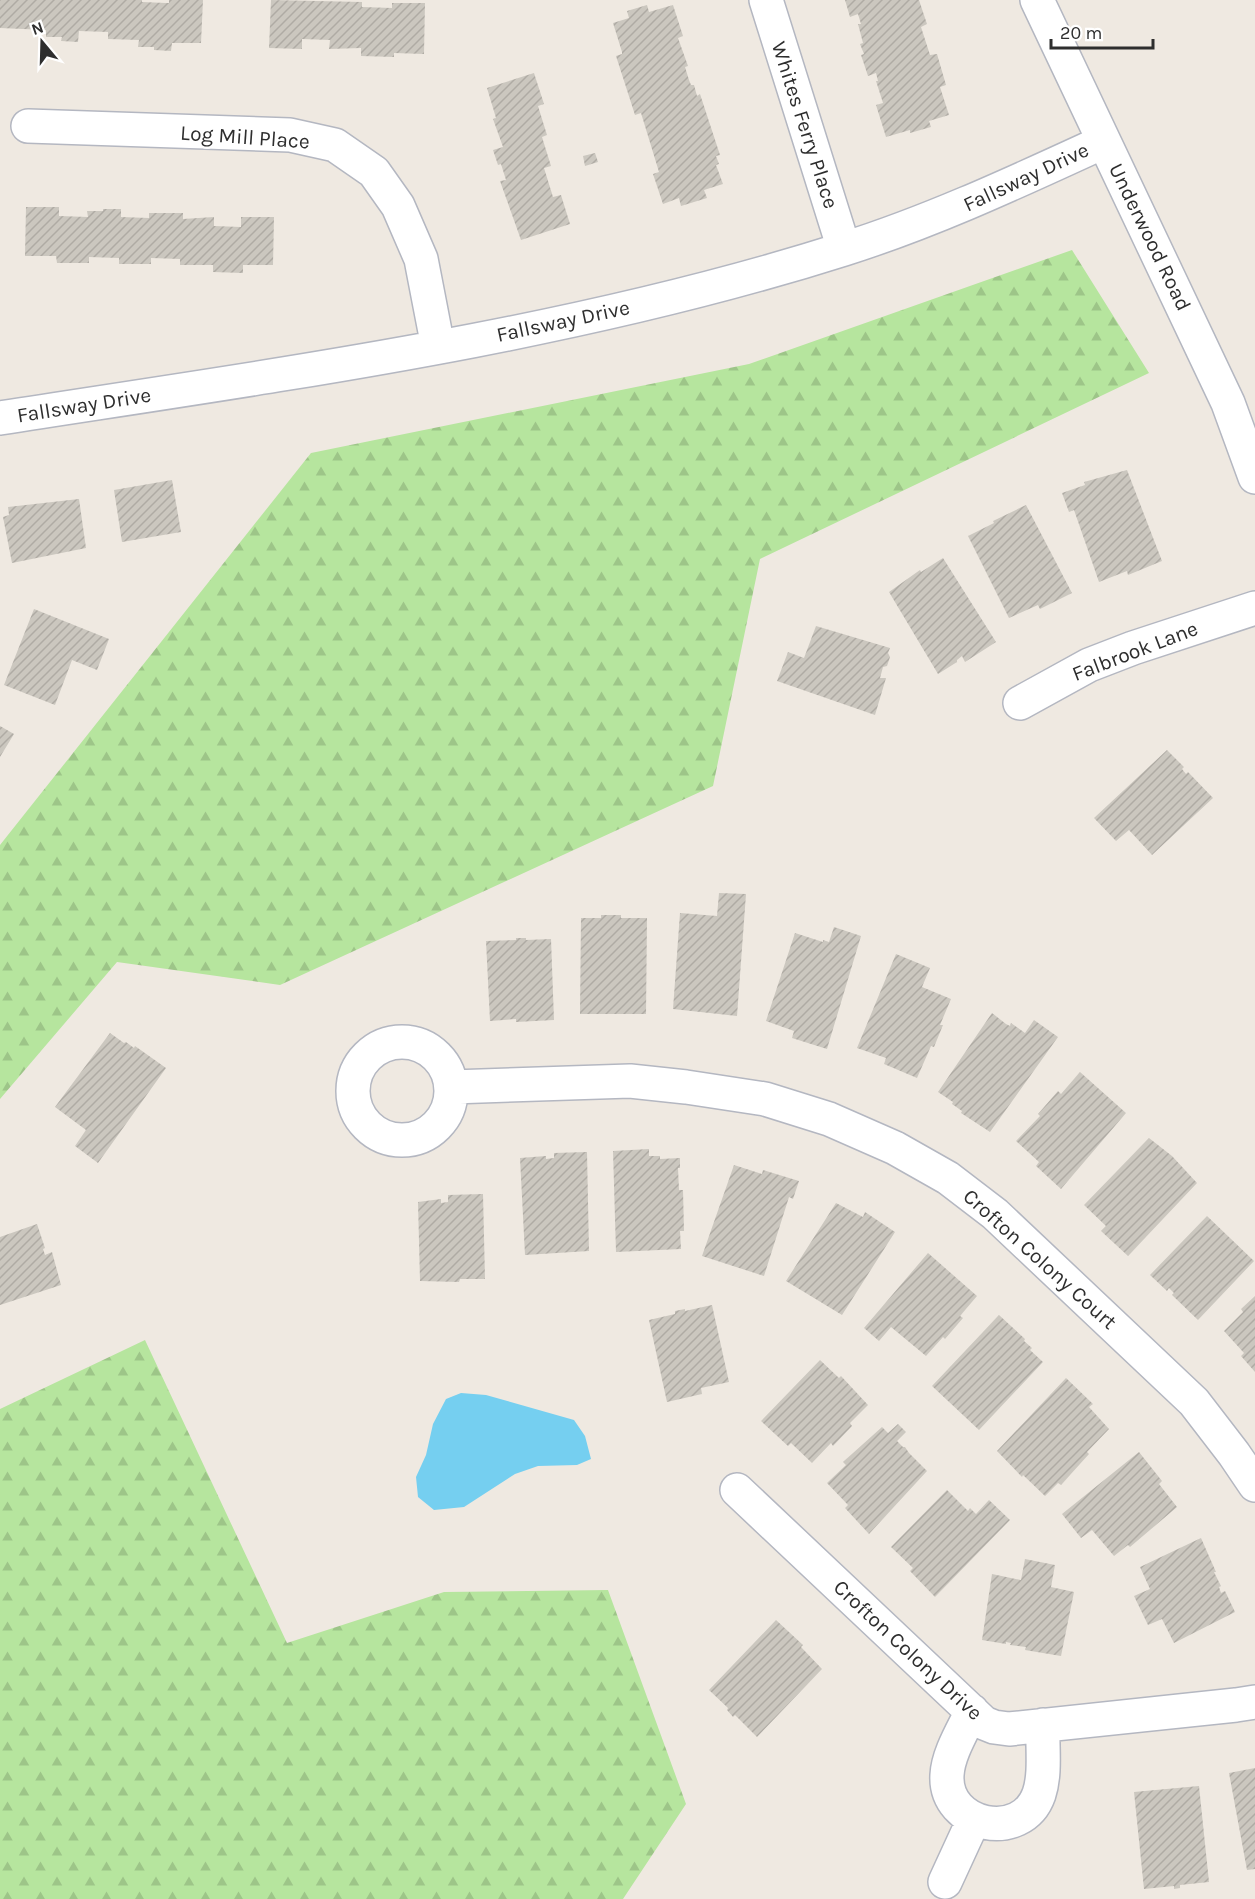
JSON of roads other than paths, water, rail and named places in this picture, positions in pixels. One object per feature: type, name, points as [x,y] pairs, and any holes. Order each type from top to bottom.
[{"type":"street","name":"Whites Ferry Place","points":[[766,0],[844,249]]},
{"type":"street","name":"Underwood Road","points":[[1037,0],[1219,382],[1255,477]]},
{"type":"street","name":"Log Mill Place","points":[[28,126],[290,135],[335,145],[374,172],[398,206],[421,259],[438,347]]},
{"type":"street","name":"Fallsway Drive","points":[[0,418],[362,361],[438,347],[704,289],[844,249],[958,208],[1103,142]]},
{"type":"street","name":"Falbrook Lane","points":[[1020,703],[1089,665],[1255,608]]},
{"type":"street","name":"Crofton Colony Court","points":[[452,1087],[630,1081],[686,1087],[765,1099],[829,1119],[895,1148],[948,1178],[996,1214],[1194,1402],[1255,1485]]},
{"type":"street","name":"Crofton Colony Drive","points":[[737,1490],[984,1723],[1009,1729],[1255,1702]]},
{"type":"street","points":[[972,1711],[952,1756],[947,1775],[949,1791],[957,1807],[974,1820],[984,1823],[998,1824],[1015,1820],[1030,1809],[1038,1796],[1042,1779],[1043,1725]]},
{"type":"street","points":[[945,1882],[974,1820]]},
{"type":"water","points":[[461,1393],[486,1395],[574,1420],[585,1436],[591,1459],[577,1465],[538,1466],[515,1474],[464,1507],[434,1510],[418,1497],[416,1477],[426,1455],[433,1424],[446,1399]]}]
